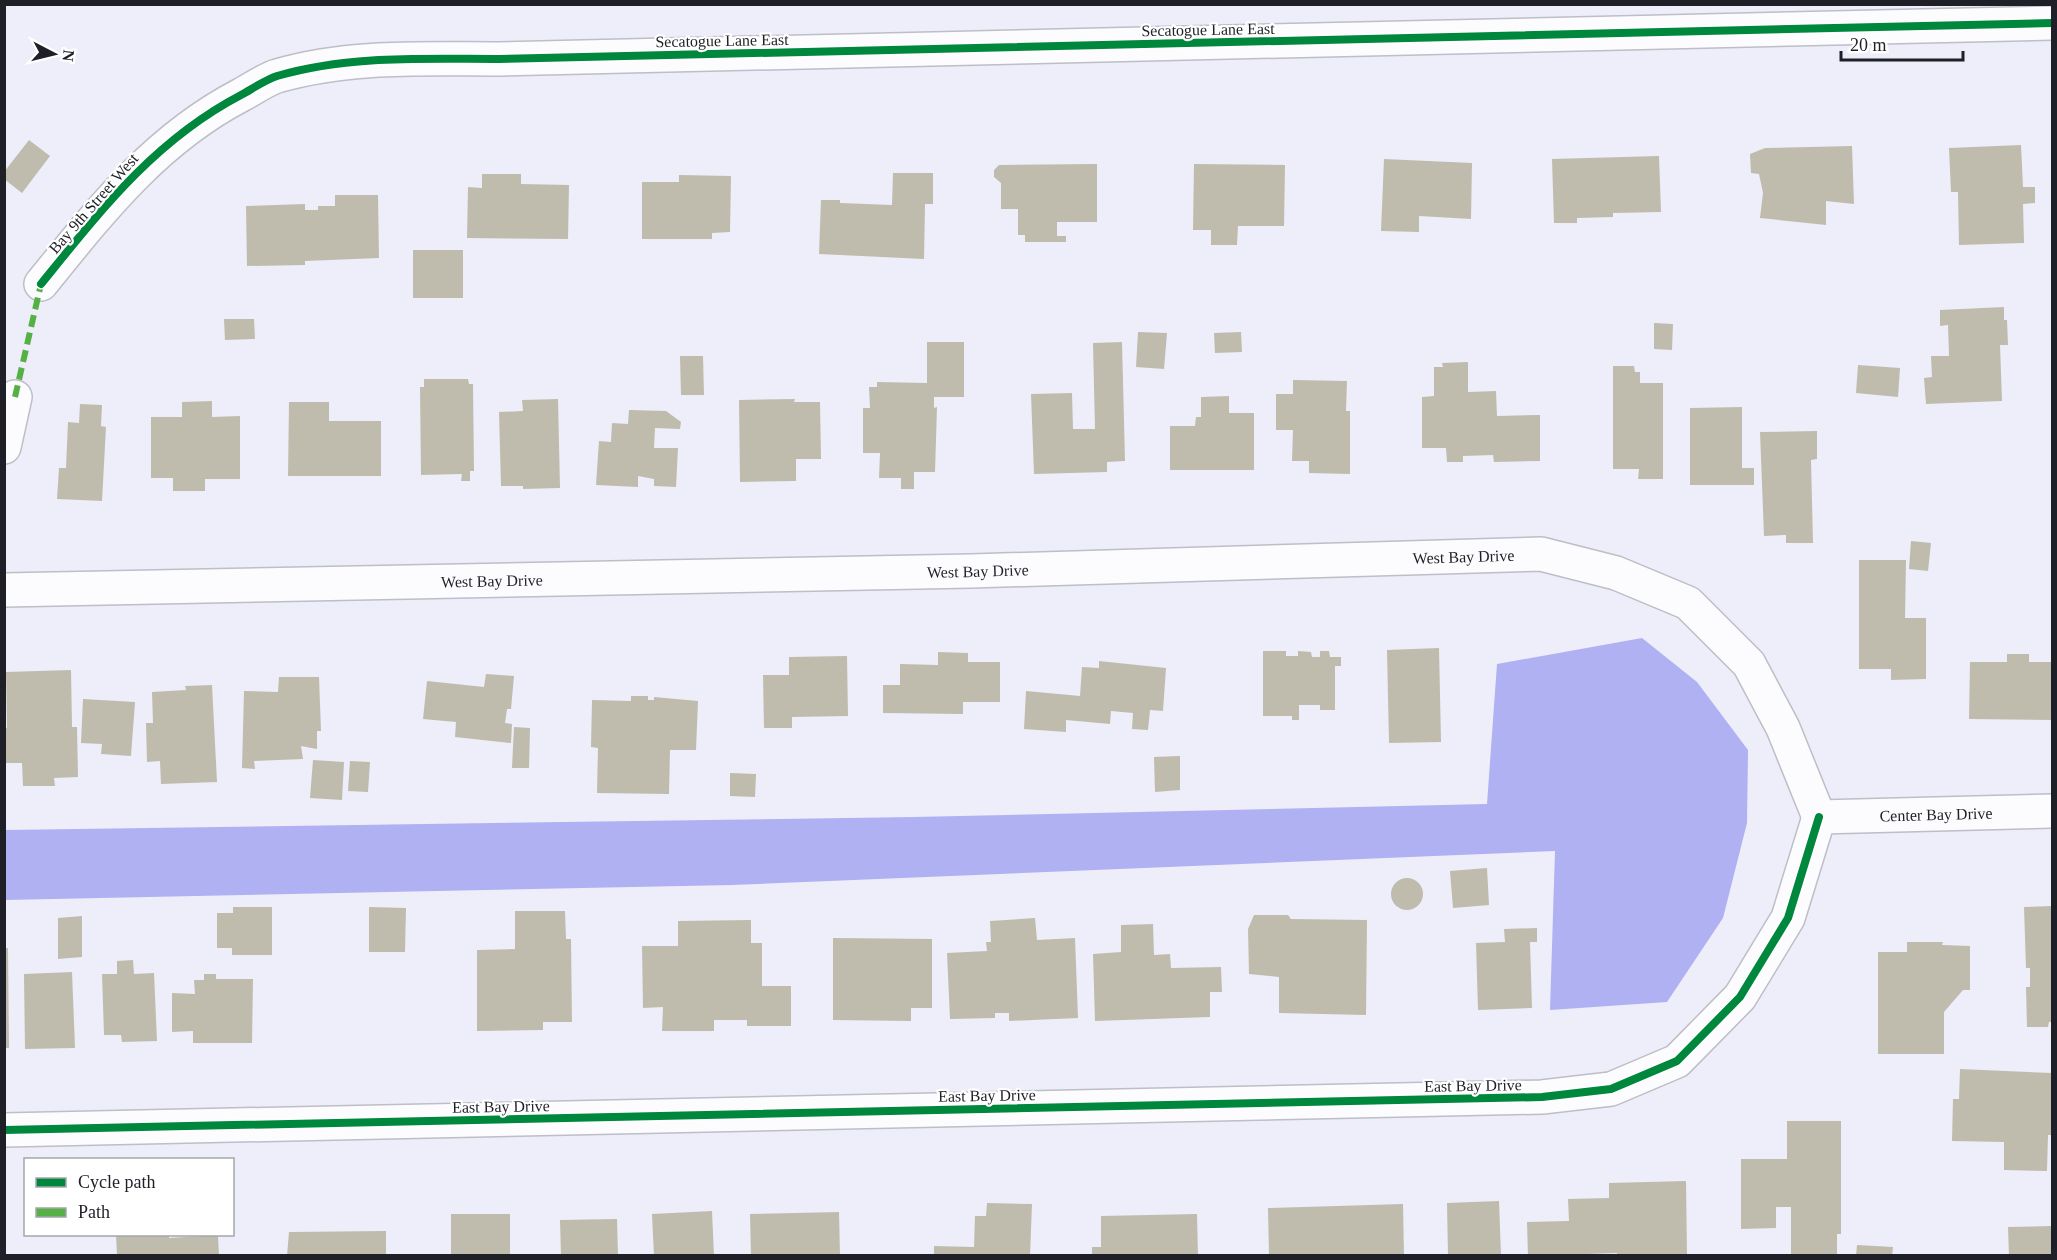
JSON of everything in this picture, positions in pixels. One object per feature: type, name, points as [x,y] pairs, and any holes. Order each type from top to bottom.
[{"type":"street","name":"Secatogue Lane East","points":[[364,59],[499,59],[2052,24]]},
{"type":"street","name":"Bay 9th Street West","points":[[41,284],[105,204],[160,149],[206,113],[275,76],[364,59]]},
{"type":"street","points":[[4,447],[15,397]]},
{"type":"street","name":"West Bay Drive","points":[[4,590],[959,571],[1541,554],[1616,573],[1688,603],[1749,664],[1783,728],[1819,817]]},
{"type":"street","name":"Center Bay Drive","points":[[1819,817],[2052,811]]},
{"type":"street","name":"East Bay Drive","points":[[4,1130],[1542,1097],[1611,1089],[1677,1061],[1740,997],[1788,918],[1819,817]]},
{"type":"water","points":[[1642,638],[1697,682],[1748,750],[1747,823],[1723,918],[1667,1002],[1550,1010],[1555,851],[732,885],[5,900],[5,830],[914,817],[1487,804],[1497,664]]},
{"type":"building","points":[[29,140],[50,156],[22,193],[4,179],[4,172]]},
{"type":"building","points":[[2021,145],[2023,187],[2035,187],[2035,203],[2023,204],[2024,243],[1959,245],[1958,192],[1951,192],[1949,148]]},
{"type":"building","points":[[1852,146],[1854,204],[1826,201],[1826,225],[1760,218],[1763,193],[1759,174],[1751,173],[1750,154],[1765,148]]},
{"type":"building","points":[[1659,156],[1661,212],[1613,213],[1613,217],[1577,218],[1577,223],[1554,223],[1552,159]]},
{"type":"building","points":[[1384,159],[1472,163],[1471,219],[1419,216],[1419,232],[1381,231]]},
{"type":"building","points":[[1097,164],[1097,222],[1057,222],[1057,236],[1066,236],[1066,242],[1025,242],[1025,235],[1018,235],[1018,209],[1001,209],[1001,183],[994,177],[994,170],[999,165]]},
{"type":"building","points":[[1194,164],[1285,165],[1284,226],[1238,226],[1237,245],[1211,245],[1211,230],[1193,230]]},
{"type":"building","points":[[893,173],[933,173],[933,204],[925,204],[924,259],[819,254],[821,200],[892,205]]},
{"type":"building","points":[[482,174],[521,174],[521,184],[569,185],[568,239],[467,238],[468,187],[482,188]]},
{"type":"building","points":[[679,175],[731,176],[730,232],[712,233],[712,239],[642,239],[642,182],[679,182]]},
{"type":"building","points":[[335,195],[378,195],[379,258],[305,261],[305,265],[247,266],[246,206],[305,204],[305,210],[318,210],[318,206],[335,206]]},
{"type":"building","points":[[413,250],[463,250],[463,298],[413,298]]},
{"type":"building","points":[[2004,307],[2008,345],[2000,345],[2002,401],[1926,404],[1924,378],[1932,377],[1931,356],[1949,356],[1948,325],[1940,326],[1940,310]]},
{"type":"building","points":[[224,319],[254,319],[255,339],[225,340]]},
{"type":"building","points":[[1654,323],[1673,324],[1672,350],[1654,349]]},
{"type":"building","points":[[1138,332],[1167,333],[1164,369],[1136,367]]},
{"type":"building","points":[[1241,332],[1242,352],[1215,353],[1214,333]]},
{"type":"building","points":[[927,342],[964,342],[964,397],[934,397],[934,408],[937,407],[935,472],[914,472],[914,489],[901,489],[901,478],[879,478],[880,453],[863,453],[863,408],[870,408],[869,387],[877,387],[877,382],[927,383]]},
{"type":"building","points":[[1122,342],[1125,461],[1107,462],[1107,472],[1034,474],[1031,394],[1072,393],[1073,429],[1095,429],[1093,343]]},
{"type":"building","points":[[680,356],[703,356],[704,395],[681,395]]},
{"type":"building","points":[[1468,362],[1468,392],[1496,391],[1497,416],[1540,415],[1540,461],[1494,462],[1493,455],[1463,456],[1463,462],[1447,462],[1446,448],[1422,448],[1422,397],[1434,396],[1434,367],[1443,367],[1442,363]]},
{"type":"building","points":[[1858,365],[1900,368],[1898,397],[1856,393]]},
{"type":"building","points":[[1613,366],[1634,366],[1635,372],[1640,372],[1640,383],[1663,383],[1663,479],[1638,479],[1639,469],[1613,469]]},
{"type":"building","points":[[424,379],[468,379],[469,384],[473,384],[474,471],[470,471],[470,481],[461,481],[462,474],[421,475],[420,387],[424,387]]},
{"type":"building","points":[[1293,380],[1347,381],[1346,411],[1350,411],[1350,474],[1309,473],[1309,461],[1292,461],[1293,430],[1276,430],[1276,394],[1293,394]]},
{"type":"building","points":[[1229,396],[1229,413],[1254,413],[1254,470],[1170,470],[1170,426],[1195,426],[1196,417],[1201,417],[1201,397]]},
{"type":"building","points":[[558,399],[560,488],[523,489],[523,486],[501,486],[499,412],[523,411],[522,400]]},
{"type":"building","points":[[795,399],[794,402],[820,402],[821,459],[796,459],[796,481],[740,482],[739,400]]},
{"type":"building","points":[[212,401],[212,417],[240,416],[240,479],[205,479],[205,491],[173,491],[173,478],[151,478],[151,417],[182,417],[182,402]]},
{"type":"building","points":[[289,402],[329,402],[329,421],[381,421],[381,476],[288,476]]},
{"type":"building","points":[[80,404],[102,405],[101,426],[106,427],[102,501],[57,499],[59,468],[66,468],[68,422],[79,423]]},
{"type":"building","points":[[1742,407],[1742,468],[1754,468],[1754,485],[1690,485],[1690,408]]},
{"type":"building","points":[[629,410],[666,411],[681,422],[680,429],[655,428],[654,448],[678,448],[676,487],[654,486],[654,479],[638,476],[638,487],[596,485],[599,441],[611,442],[612,423],[628,424]]},
{"type":"building","points":[[1817,431],[1817,459],[1811,460],[1813,543],[1786,543],[1786,535],[1764,536],[1760,432]]},
{"type":"building","points":[[1911,541],[1931,543],[1928,571],[1909,569]]},
{"type":"building","points":[[1859,560],[1906,560],[1905,618],[1926,618],[1926,679],[1891,680],[1891,669],[1859,669]]},
{"type":"building","points":[[1439,648],[1441,742],[1389,743],[1387,650]]},
{"type":"building","points":[[1263,651],[1286,651],[1286,656],[1298,656],[1298,651],[1311,652],[1312,657],[1320,657],[1320,651],[1329,651],[1330,657],[1341,657],[1341,666],[1335,666],[1335,710],[1320,710],[1320,705],[1299,705],[1299,720],[1292,720],[1292,716],[1263,716]]},
{"type":"building","points":[[938,652],[968,653],[968,662],[1000,662],[1000,702],[963,702],[963,714],[883,713],[883,685],[900,685],[900,664],[938,665]]},
{"type":"building","points":[[2007,654],[2029,654],[2029,662],[2052,662],[2052,720],[1969,719],[1970,662],[2007,662]]},
{"type":"building","points":[[847,656],[848,716],[792,717],[792,728],[764,728],[763,675],[789,675],[789,657]]},
{"type":"building","points":[[1099,661],[1166,668],[1163,711],[1150,710],[1148,730],[1132,729],[1133,713],[1111,711],[1110,724],[1066,720],[1066,732],[1024,729],[1026,691],[1080,696],[1082,667],[1099,668]]},
{"type":"building","points":[[71,670],[72,727],[77,727],[78,777],[54,778],[55,786],[23,786],[22,763],[4,763],[4,728],[7,728],[6,672]]},
{"type":"building","points":[[486,674],[514,676],[511,709],[507,709],[505,723],[512,724],[511,743],[455,737],[456,722],[423,719],[427,681],[484,687]]},
{"type":"building","points":[[279,677],[319,677],[321,731],[317,731],[317,749],[301,746],[303,759],[254,761],[255,769],[242,768],[244,691],[278,692]]},
{"type":"building","points":[[212,685],[217,782],[161,784],[160,761],[147,762],[146,723],[153,723],[152,692],[186,690],[185,686]]},
{"type":"building","points":[[631,696],[648,696],[648,700],[654,700],[654,697],[698,701],[696,750],[670,750],[669,794],[597,793],[598,748],[591,747],[592,700],[631,701]]},
{"type":"building","points":[[83,699],[135,702],[131,756],[101,754],[102,744],[81,743]]},
{"type":"building","points":[[514,727],[530,728],[529,768],[512,768]]},
{"type":"building","points":[[1180,756],[1180,790],[1155,792],[1154,757]]},
{"type":"building","points":[[313,760],[344,762],[342,800],[310,798]]},
{"type":"building","points":[[350,761],[370,762],[368,792],[348,791]]},
{"type":"building","points":[[730,773],[756,774],[755,797],[730,796]]},
{"type":"building","points":[[1487,868],[1489,905],[1453,908],[1450,871]]},
{"type":"building","points":[[1407,878],[1419,882],[1423,894],[1419,906],[1407,910],[1395,906],[1391,894],[1395,882]]},
{"type":"building","points":[[2052,906],[2052,1022],[2049,1022],[2048,1027],[2027,1027],[2026,987],[2030,987],[2030,968],[2026,968],[2024,907]]},
{"type":"building","points":[[233,907],[272,907],[272,955],[232,955],[232,948],[217,948],[217,913],[233,913]]},
{"type":"building","points":[[369,907],[406,908],[405,952],[369,952]]},
{"type":"building","points":[[515,911],[565,911],[566,939],[571,939],[572,1022],[543,1022],[543,1030],[477,1031],[477,950],[515,949]]},
{"type":"building","points":[[1254,915],[1288,915],[1291,919],[1367,920],[1366,1015],[1279,1013],[1279,977],[1249,974],[1248,929]]},
{"type":"building","points":[[82,916],[82,957],[58,959],[58,918]]},
{"type":"building","points":[[1035,918],[1037,940],[1075,938],[1078,1018],[1009,1021],[1009,1013],[995,1013],[995,1018],[950,1019],[947,953],[987,951],[986,942],[991,942],[990,921]]},
{"type":"building","points":[[751,920],[751,943],[762,943],[762,986],[791,986],[791,1026],[747,1026],[747,1020],[714,1020],[714,1031],[662,1031],[663,1007],[643,1008],[642,946],[678,946],[678,921]]},
{"type":"building","points":[[1153,924],[1154,955],[1170,954],[1171,968],[1221,967],[1222,992],[1210,992],[1210,1017],[1095,1021],[1093,954],[1121,952],[1121,925]]},
{"type":"building","points":[[1537,928],[1537,942],[1530,942],[1532,1008],[1478,1010],[1476,943],[1505,942],[1504,929]]},
{"type":"building","points":[[833,938],[932,939],[932,1008],[911,1008],[911,1021],[833,1020]]},
{"type":"building","points":[[1907,942],[1943,942],[1942,945],[1970,946],[1970,990],[1963,990],[1944,1012],[1944,1054],[1878,1054],[1878,952],[1907,952]]},
{"type":"building","points":[[4,948],[8,948],[9,1048],[4,1048]]},
{"type":"building","points":[[133,960],[134,974],[154,973],[157,1041],[122,1042],[121,1035],[104,1035],[102,974],[117,974],[117,961]]},
{"type":"building","points":[[72,972],[75,1048],[25,1049],[24,974]]},
{"type":"building","points":[[204,974],[216,974],[216,979],[253,979],[252,1043],[193,1043],[193,1031],[172,1032],[172,993],[195,994],[194,980],[204,980]]},
{"type":"building","points":[[1960,1069],[2052,1073],[2052,1135],[2048,1135],[2047,1171],[2004,1170],[2004,1142],[1952,1141],[1953,1099],[1959,1099]]},
{"type":"building","points":[[1787,1121],[1841,1121],[1841,1234],[1837,1234],[1837,1256],[1791,1256],[1791,1207],[1776,1207],[1776,1228],[1741,1229],[1741,1159],[1787,1159]]},
{"type":"building","points":[[1686,1181],[1687,1256],[1617,1256],[1617,1253],[1528,1256],[1527,1222],[1569,1221],[1568,1199],[1609,1198],[1609,1183]]},
{"type":"building","points":[[1499,1201],[1501,1256],[1448,1256],[1447,1203]]},
{"type":"building","points":[[987,1203],[1032,1204],[1030,1256],[934,1256],[934,1246],[974,1247],[975,1216],[986,1216]]},
{"type":"building","points":[[1403,1204],[1404,1256],[1269,1256],[1268,1208]]},
{"type":"building","points":[[712,1211],[714,1256],[654,1256],[652,1214]]},
{"type":"building","points":[[839,1212],[840,1256],[751,1256],[750,1214]]},
{"type":"building","points":[[451,1214],[510,1214],[510,1256],[451,1256]]},
{"type":"building","points":[[1197,1214],[1198,1256],[1092,1256],[1092,1247],[1101,1247],[1101,1216]]},
{"type":"building","points":[[617,1219],[618,1256],[561,1256],[560,1220]]},
{"type":"building","points":[[2052,1226],[2052,1256],[2009,1256],[2008,1227]]},
{"type":"building","points":[[386,1231],[386,1256],[287,1256],[289,1232]]},
{"type":"building","points":[[116,1236],[169,1236],[169,1238],[218,1236],[219,1256],[117,1256]]},
{"type":"building","points":[[1857,1245],[1893,1247],[1892,1256],[1856,1256]]},
{"type":"marked path","points":[[15,397],[41,284]]},
{"type":"cycle path","points":[[41,284],[131,179],[182,133],[210,113],[268,80],[304,69],[332,64],[415,59],[499,59],[2052,23]]},
{"type":"cycle path","points":[[4,1130],[1542,1097],[1611,1089],[1677,1061],[1740,997],[1788,918],[1819,817]]}]
